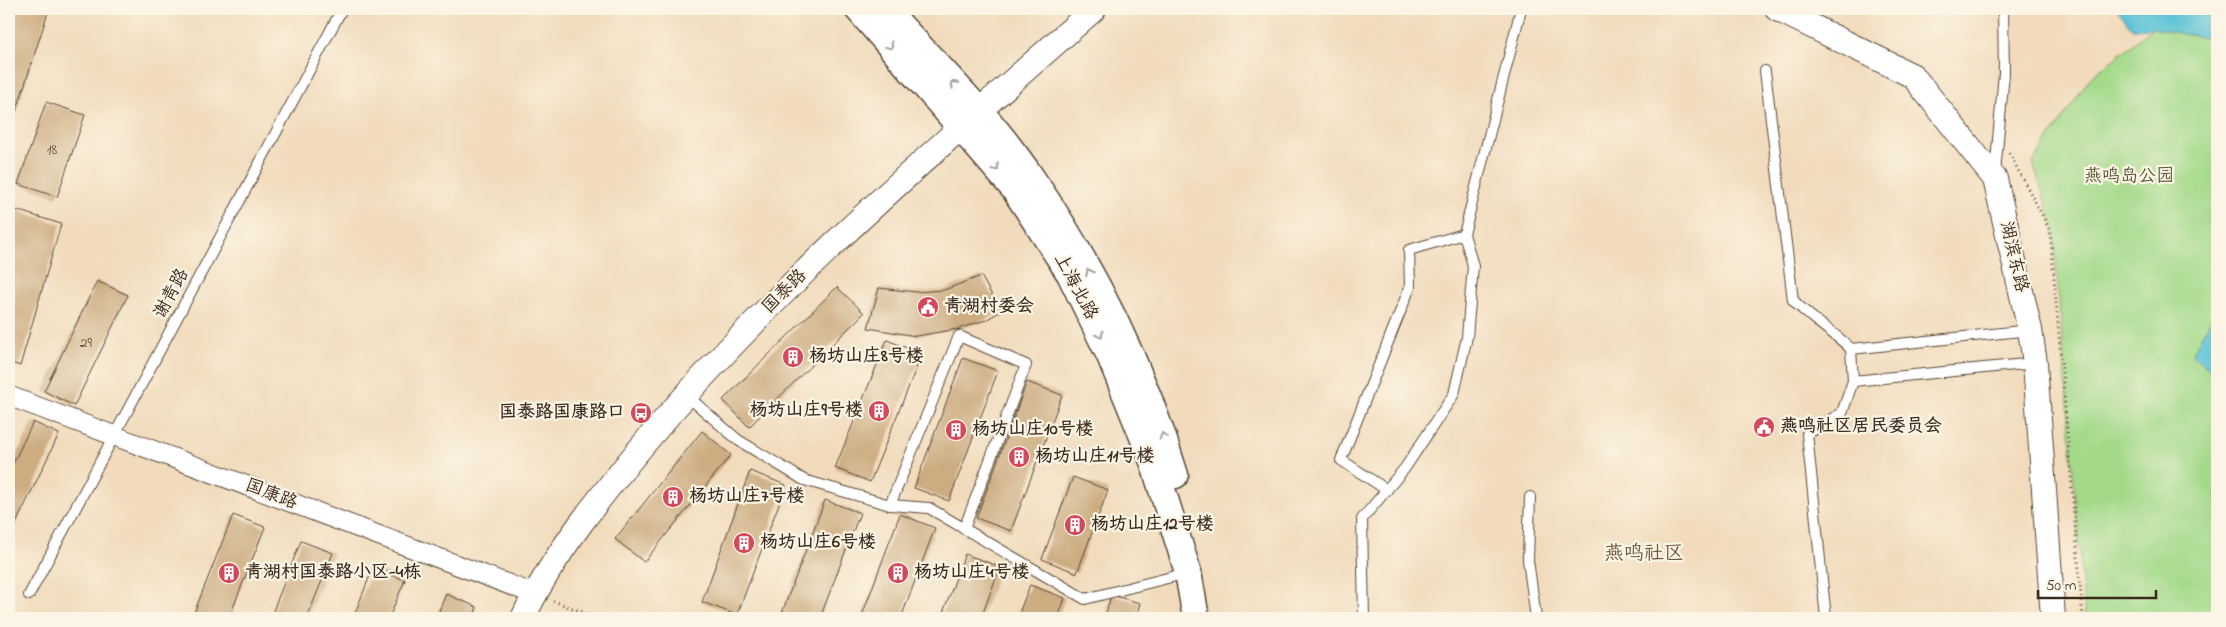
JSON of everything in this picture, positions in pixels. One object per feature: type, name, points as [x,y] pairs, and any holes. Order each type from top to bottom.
[{"type":"main road","name":"上海北路","points":[[858,9],[1033,179],[1083,261],[1120,334],[1160,424],[1199,556],[1212,618]]},
{"type":"main road","name":"上海北路","points":[[885,9],[970,119],[1070,274],[1110,356],[1153,461],[1188,572],[1196,618]]},
{"type":"street","name":"国泰路","points":[[523,618],[534,594],[602,493],[686,394],[777,299],[970,119],[1094,9]]},
{"type":"street","name":"湖滨东路","points":[[1777,9],[1913,76],[1995,179],[2030,330],[2053,618]]},
{"type":"street","name":"国康路","points":[[9,396],[534,594]]},
{"type":"lane","name":"谢青路","points":[[29,595],[342,9]]},
{"type":"lane","points":[[1364,618],[1362,519],[1405,468],[1454,394],[1467,337],[1473,266],[1464,234],[1521,9]]},
{"type":"lane","points":[[1995,179],[2004,73],[2003,9]]},
{"type":"lane","points":[[1765,72],[1793,300],[1809,317],[1836,334],[1851,349],[1853,381],[1842,413],[1807,434],[1826,618]]},
{"type":"lane","points":[[1387,490],[1341,460],[1410,287],[1409,250],[1464,234]]},
{"type":"lane","points":[[1851,349],[2030,330]]},
{"type":"lane","points":[[890,505],[959,336],[1026,365],[964,529]]},
{"type":"lane","points":[[1853,381],[2034,363]]},
{"type":"lane","points":[[686,394],[738,440],[804,480],[890,505],[929,508],[1085,599],[1188,572]]},
{"type":"lane","points":[[1530,496],[1528,560],[1536,618]]},
{"type":"path","name":"湖滨东路","points":[[1998,140],[2010,155],[2050,230],[2082,618]]},
{"type":"path","points":[[534,594],[599,618]]},
{"type":"green space","name":"燕鸣岛公园","points":[[2153,28],[2205,38],[2217,36],[2217,308],[2192,354],[2217,376],[2217,618],[2085,618],[2053,225],[2033,163],[2090,78]]},
{"type":"water","points":[[2117,9],[2217,9],[2217,36],[2205,38],[2153,28],[2132,29]]},
{"type":"water","points":[[2217,308],[2217,376],[2192,354]]},
{"type":"building","points":[[9,9],[49,9],[9,134]]},
{"type":"building","points":[[46,102],[85,115],[57,197],[18,184]]},
{"type":"building","points":[[16,210],[61,224],[20,366],[9,362],[9,234]]},
{"type":"building","points":[[981,276],[1001,311],[986,320],[958,329],[916,336],[868,328],[879,288],[916,292],[944,290]]},
{"type":"building","points":[[97,281],[128,295],[74,406],[44,391]]},
{"type":"building","name":"杨坊山庄8号楼","points":[[837,287],[864,313],[749,427],[723,400]]},
{"type":"building","name":"杨坊山庄9号楼","points":[[887,340],[922,354],[870,482],[835,468]]},
{"type":"building","name":"杨坊山庄10号楼","points":[[963,358],[998,371],[949,501],[914,488]]},
{"type":"building","name":"杨坊山庄11号楼","points":[[1027,382],[1062,395],[1011,531],[976,518]]},
{"type":"building","points":[[33,422],[59,434],[9,538],[9,472]]},
{"type":"building","name":"杨坊山庄7号楼","points":[[702,431],[731,455],[644,562],[615,539]]},
{"type":"building","name":"杨坊山庄6号楼","points":[[750,471],[786,485],[737,615],[702,602]]},
{"type":"building","name":"杨坊山庄12号楼","points":[[1073,477],[1108,490],[1077,573],[1042,559]]},
{"type":"building","points":[[825,500],[860,513],[820,618],[780,618]]},
{"type":"building","name":"杨坊山庄4号楼","points":[[900,514],[935,528],[901,618],[861,618]]},
{"type":"building","name":"青湖村国泰路小区-4栋","points":[[233,515],[265,527],[229,618],[192,618]]},
{"type":"building","points":[[301,541],[333,553],[307,618],[270,618]]},
{"type":"building","points":[[965,554],[1000,567],[981,618],[941,618]]},
{"type":"building","points":[[373,568],[405,580],[389,618],[353,618]]},
{"type":"building","points":[[1030,585],[1065,598],[1058,618],[1017,618]]},
{"type":"building","points":[[446,594],[477,607],[473,618],[436,618]]},
{"type":"building","points":[[1111,595],[1140,603],[1136,618],[1105,618]]},
{"type":"place","name":"青湖村委会","points":[[928,307]]},
{"type":"place","name":"杨坊山庄8号楼","points":[[793,357]]},
{"type":"place","name":"杨坊山庄9号楼","points":[[879,411]]},
{"type":"place","name":"国泰路国康路口","points":[[641,413]]},
{"type":"place","name":"燕鸣社区居民委员会","points":[[1764,427]]},
{"type":"place","name":"杨坊山庄10号楼","points":[[956,430]]},
{"type":"place","name":"杨坊山庄11号楼","points":[[1019,457]]},
{"type":"place","name":"杨坊山庄7号楼","points":[[673,497]]},
{"type":"place","name":"杨坊山庄12号楼","points":[[1075,525]]},
{"type":"place","name":"杨坊山庄6号楼","points":[[744,543]]},
{"type":"place","name":"青湖村国泰路小区-4栋","points":[[229,573]]},
{"type":"place","name":"杨坊山庄4号楼","points":[[898,573]]},
{"type":"district","name":"燕鸣社区","points":[[1644,554]]}]
